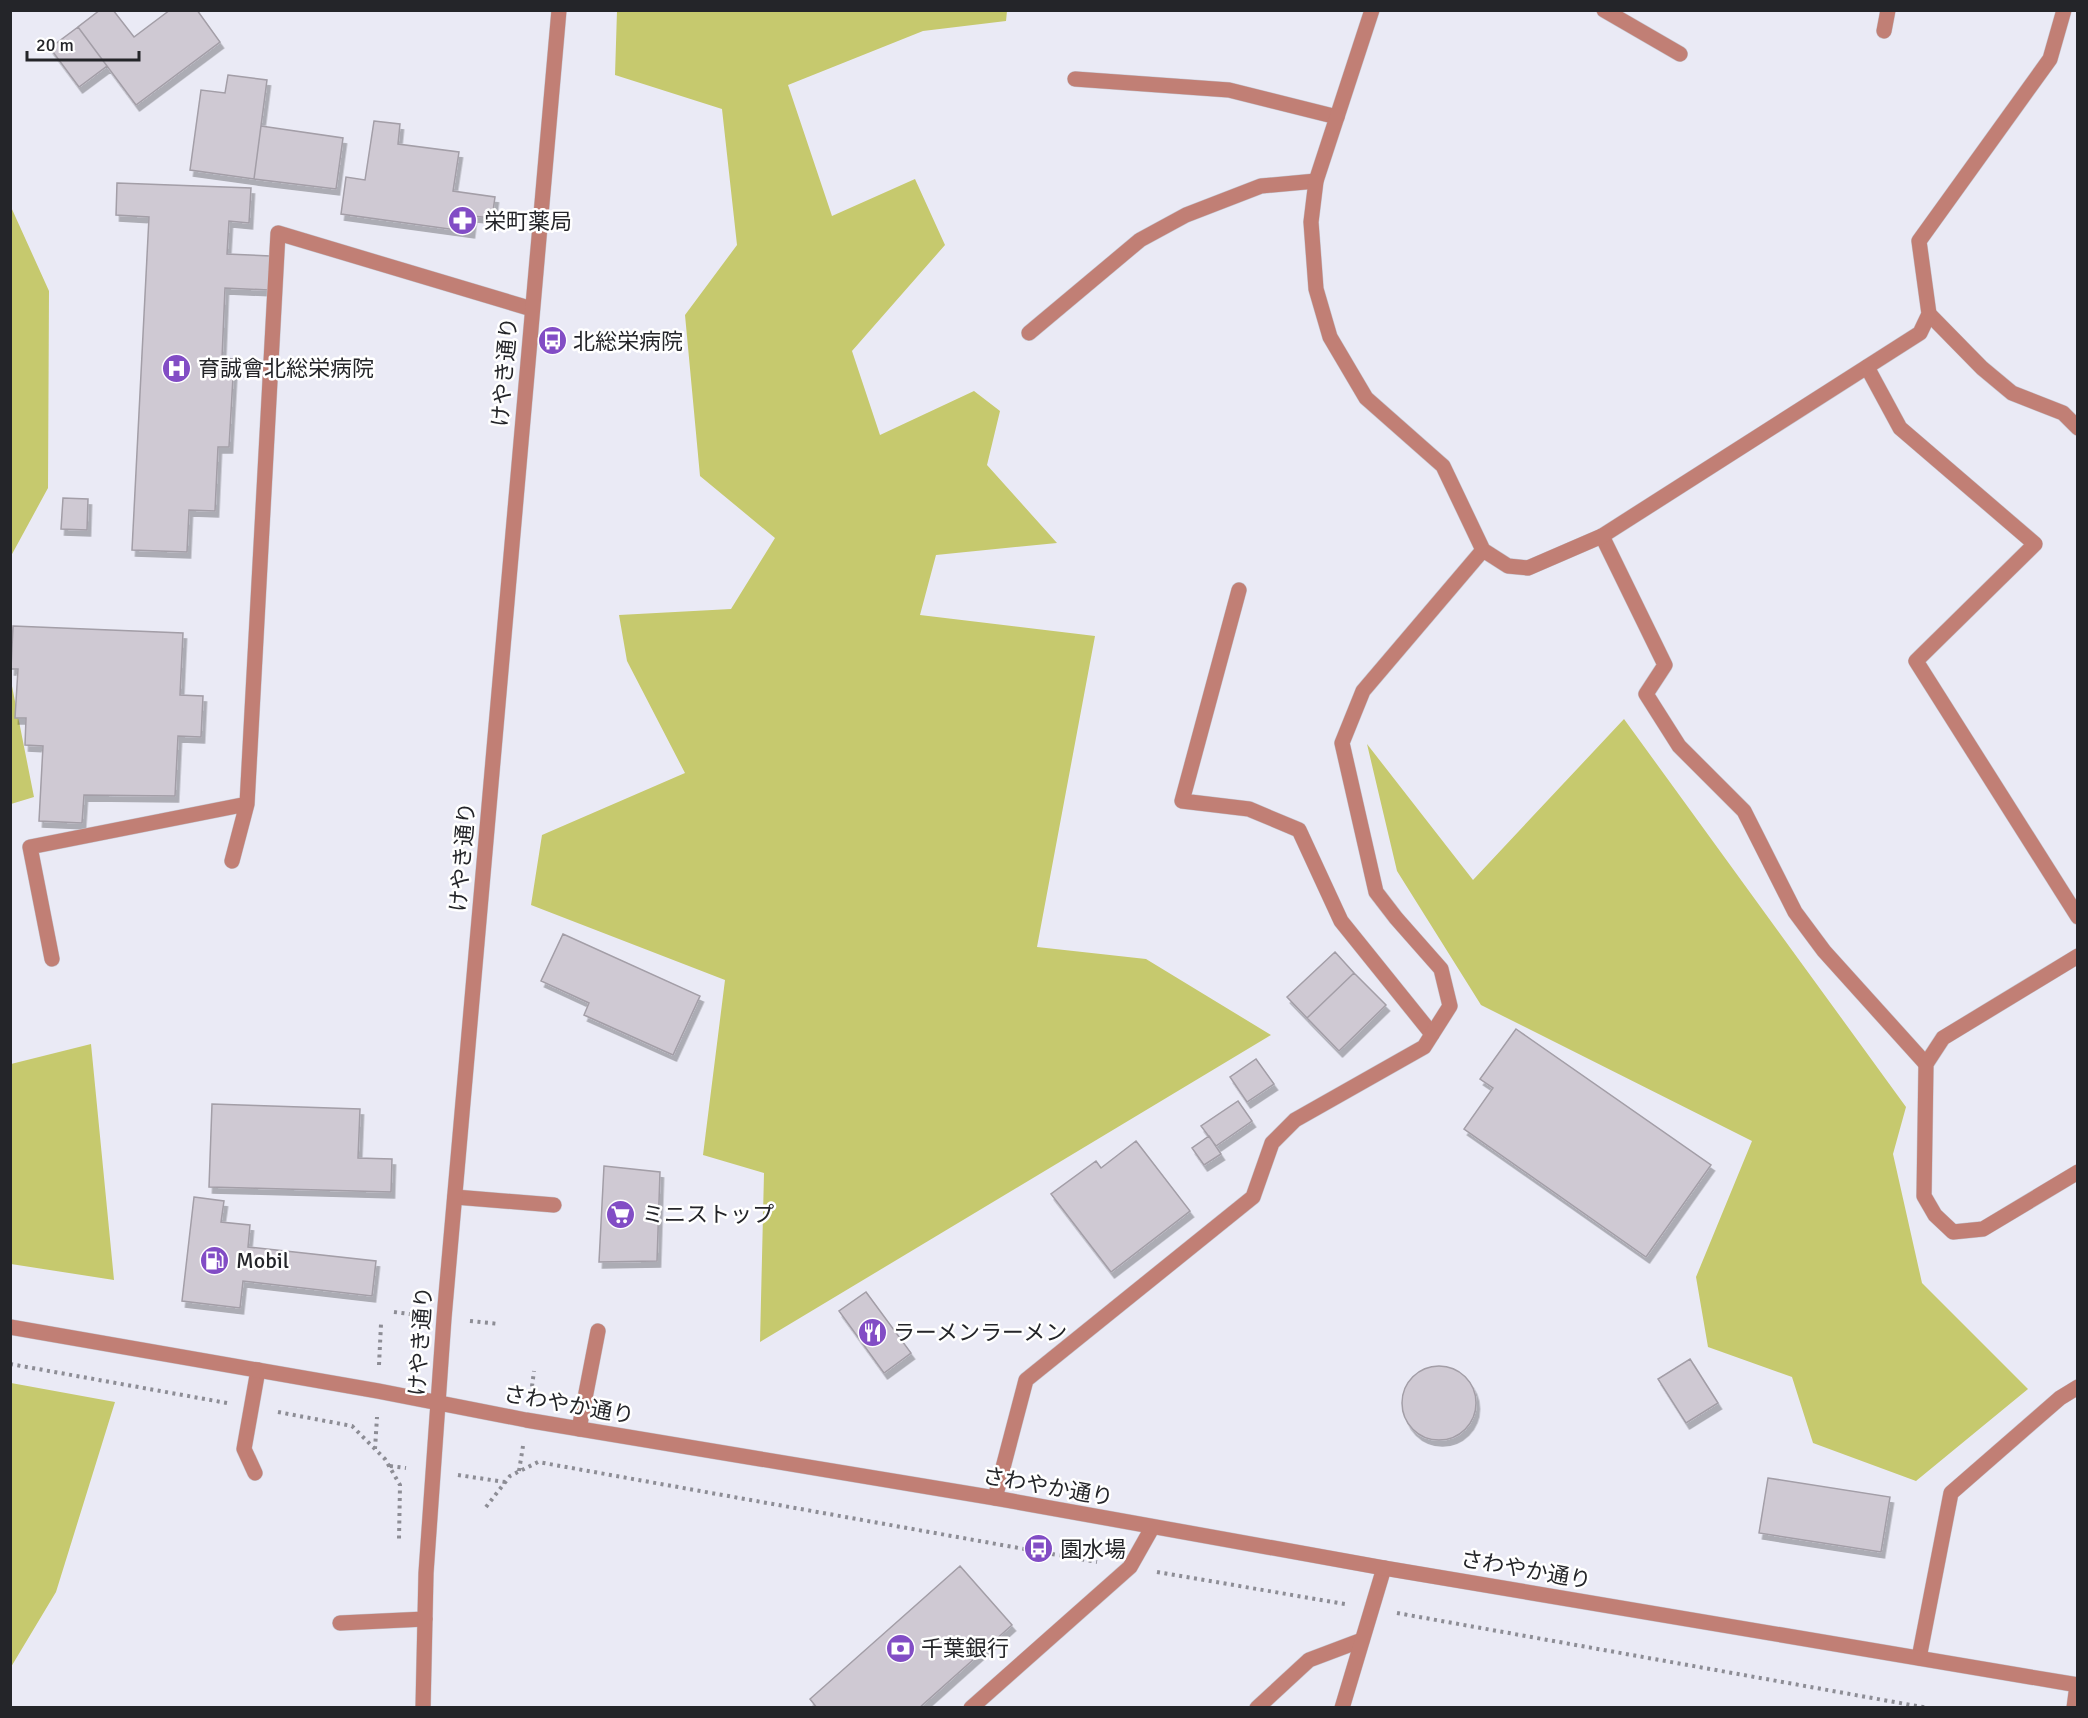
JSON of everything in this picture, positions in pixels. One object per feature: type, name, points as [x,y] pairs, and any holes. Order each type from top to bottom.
[{"type":"street","name":"けやき通り","points":[[423,1707],[432,1471],[559,10]]},
{"type":"street","points":[[1372,10],[1316,180],[1311,222],[1316,290],[1330,337],[1366,398],[1443,466],[1483,550],[1508,566],[1528,568],[1602,536],[1920,333],[1929,314],[1919,241],[2049,59],[2064,10]]},
{"type":"street","points":[[1604,10],[1680,54]]},
{"type":"street","points":[[1884,31],[1888,10]]},
{"type":"street","points":[[1075,79],[1229,90],[1337,117]]},
{"type":"street","points":[[1029,333],[1140,240],[1186,215],[1261,186],[1316,180]]},
{"type":"street","points":[[232,861],[247,804],[278,233],[532,309]]},
{"type":"street","points":[[1929,314],[1982,369],[2012,393],[2063,412],[2078,428]]},
{"type":"street","points":[[1867,367],[1900,428],[2035,544],[1916,661],[2078,917]]},
{"type":"street","points":[[1602,536],[1665,665],[1646,694],[1679,746],[1744,811],[1796,912],[1824,951],[1926,1064]]},
{"type":"street","points":[[994,1498],[1026,1380],[1253,1197],[1272,1143],[1295,1120],[1424,1047],[1450,1006],[1441,969],[1376,892],[1342,743],[1363,691],[1483,550]]},
{"type":"street","points":[[1239,590],[1182,801],[1249,809],[1299,830],[1341,921],[1432,1034]]},
{"type":"street","points":[[52,959],[30,847],[247,804]]},
{"type":"street","points":[[2078,957],[1942,1038],[1926,1064],[1924,1196],[1935,1215],[1953,1232],[1983,1229],[2078,1172]]},
{"type":"street","points":[[455,1197],[554,1205]]},
{"type":"street","name":"さわやか通り","points":[[10,1327],[579,1429],[994,1498],[1152,1528],[2077,1685]]},
{"type":"street","points":[[579,1429],[598,1331]]},
{"type":"street","points":[[255,1473],[244,1449],[258,1370]]},
{"type":"street","points":[[1919,1658],[1951,1493],[2060,1398],[2078,1387]]},
{"type":"street","points":[[971,1707],[1130,1567],[1152,1528]]},
{"type":"street","points":[[1342,1707],[1384,1568]]},
{"type":"street","points":[[340,1623],[425,1619]]},
{"type":"street","points":[[1257,1707],[1309,1660],[1362,1640]]},
{"type":"street","points":[[2074,1707],[2077,1685]]},
{"type":"path","points":[[486,1507],[510,1476],[538,1462],[1928,1707]]},
{"type":"green space","points":[[617,11],[1007,11],[1006,21],[923,31],[788,85],[832,216],[915,179],[945,245],[852,351],[880,435],[974,391],[1000,411],[987,465],[1057,543],[936,555],[920,615],[1095,636],[1037,947],[1146,959],[1271,1035],[760,1342],[764,1173],[703,1155],[725,980],[531,905],[542,835],[685,773],[627,661],[619,615],[731,609],[775,538],[700,476],[685,315],[737,245],[722,109],[615,75]]},
{"type":"green space","points":[[11,207],[49,291],[48,488],[11,556]]},
{"type":"green space","points":[[10,676],[34,797],[11,804],[10,804]]},
{"type":"green space","points":[[1624,719],[1906,1107],[1893,1154],[1922,1283],[2028,1389],[1916,1481],[1813,1443],[1792,1377],[1708,1347],[1696,1277],[1752,1141],[1481,1005],[1397,871],[1367,744],[1473,880]]},
{"type":"green space","points":[[91,1044],[114,1280],[11,1264],[11,1064]]},
{"type":"green space","points":[[11,1383],[115,1402],[56,1592],[11,1667]]},
{"type":"building","points":[[100,10],[113,10],[134,37],[170,10],[197,10],[220,42],[136,105],[78,27]]},
{"type":"building","points":[[78,27],[107,66],[79,87],[50,48]]},
{"type":"building","points":[[228,75],[267,80],[254,179],[190,170],[201,90],[225,93]]},
{"type":"building","points":[[374,121],[400,124],[398,144],[459,152],[453,191],[495,197],[492,218],[473,216],[471,232],[341,214],[346,177],[365,180]]},
{"type":"building","points":[[261,126],[343,138],[336,189],[254,179]]},
{"type":"building","points":[[117,183],[251,188],[249,223],[229,221],[227,254],[270,256],[269,290],[225,288],[222,358],[234,359],[229,447],[218,447],[215,511],[189,510],[187,552],[132,550],[149,217],[116,215]]},
{"type":"building","points":[[63,498],[88,499],[87,530],[61,529]]},
{"type":"building","points":[[13,626],[183,633],[180,695],[203,696],[201,737],[178,736],[175,796],[84,795],[82,823],[39,821],[43,746],[25,745],[26,718],[15,718],[18,669],[11,669]]},
{"type":"building","points":[[563,934],[700,996],[673,1055],[584,1015],[589,1003],[541,981]]},
{"type":"building","points":[[1335,952],[1354,973],[1307,1018],[1287,997]]},
{"type":"building","points":[[1354,973],[1386,1005],[1339,1051],[1307,1018]]},
{"type":"building","points":[[1516,1029],[1711,1165],[1646,1257],[1464,1129],[1493,1088],[1480,1079]]},
{"type":"building","points":[[1256,1059],[1274,1084],[1247,1102],[1230,1077]]},
{"type":"building","points":[[1238,1101],[1252,1121],[1216,1146],[1201,1126]]},
{"type":"building","points":[[212,1104],[360,1109],[358,1158],[392,1159],[391,1192],[209,1187]]},
{"type":"building","points":[[1209,1136],[1221,1154],[1204,1165],[1192,1148]]},
{"type":"building","points":[[1136,1141],[1190,1211],[1111,1272],[1051,1194],[1096,1161],[1101,1168]]},
{"type":"building","points":[[604,1166],[660,1172],[657,1261],[599,1262]]},
{"type":"building","points":[[194,1197],[224,1201],[221,1222],[250,1225],[248,1247],[376,1261],[372,1296],[243,1281],[240,1308],[182,1301]]},
{"type":"building","points":[[866,1292],[911,1353],[884,1373],[839,1311]]},
{"type":"building","points":[[1690,1359],[1718,1403],[1686,1423],[1658,1379]]},
{"type":"building","points":[[1439,1366],[1460,1372],[1470,1382],[1476,1403],[1470,1424],[1460,1434],[1439,1440],[1418,1434],[1408,1424],[1402,1403],[1408,1382],[1418,1372]]},
{"type":"building","points":[[1768,1478],[1890,1497],[1881,1552],[1759,1533]]},
{"type":"building","points":[[960,1566],[1012,1625],[919,1708],[817,1708],[810,1699]]},
{"type":"place","name":"栄町薬局","points":[[463,221]]},
{"type":"place","name":"北総栄病院","points":[[552,341]]},
{"type":"place","name":"育誠會北総栄病院","points":[[177,368]]},
{"type":"place","name":"ミニストップ","points":[[621,1214]]},
{"type":"place","name":"Mobil","points":[[215,1260]]},
{"type":"place","name":"ラーメンラーメン","points":[[872,1332]]},
{"type":"place","name":"園水場","points":[[1039,1549]]},
{"type":"place","name":"千葉銀行","points":[[900,1648]]}]
